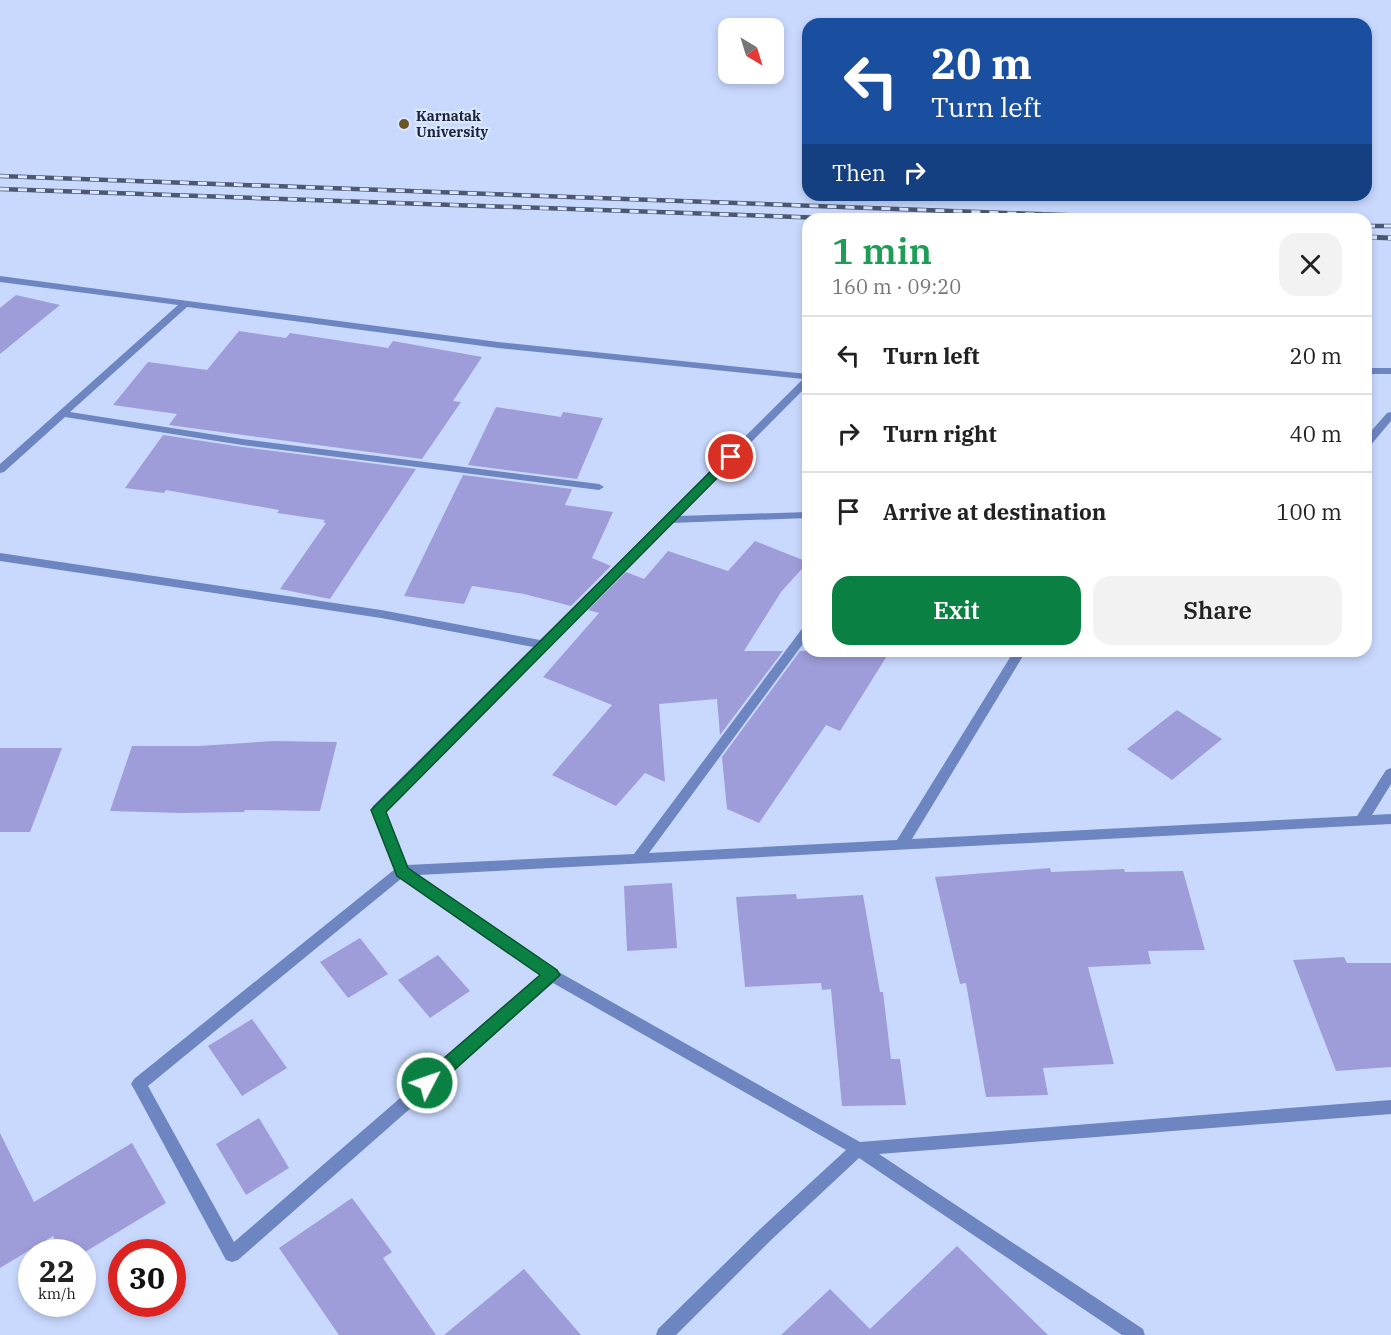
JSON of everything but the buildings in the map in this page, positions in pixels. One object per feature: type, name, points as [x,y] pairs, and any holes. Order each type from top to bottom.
[{"type":"street","points":[[0,279],[498,345],[802,377]]},
{"type":"street","points":[[0,470],[186,303]]},
{"type":"street","points":[[1372,371],[1391,371]]},
{"type":"street","points":[[802,384],[378,810],[402,872],[552,975],[858,1149],[1137,1335]]},
{"type":"street","points":[[62,414],[242,442],[599,487]]},
{"type":"street","points":[[1372,437],[1391,415]]},
{"type":"street","points":[[669,520],[802,516]]},
{"type":"street","points":[[0,557],[381,614],[543,645]]},
{"type":"street","points":[[637,859],[802,637]]},
{"type":"street","points":[[901,845],[1016,657]]},
{"type":"street","points":[[1361,821],[1391,773]]},
{"type":"street","points":[[552,975],[232,1254],[140,1084],[402,872],[1391,819]]},
{"type":"street","points":[[664,1335],[764,1236],[858,1149],[1391,1107]]},
{"type":"railway","points":[[0,176],[1007,213]]},
{"type":"railway","points":[[0,189],[802,217]]},
{"type":"railway","points":[[1372,226],[1391,226]]},
{"type":"railway","points":[[1372,237],[1391,238]]},
{"type":"place","name":"Karnatak University","points":[[404,124]]},
{"type":"route","points":[[427,1083],[552,975],[402,872],[378,810],[731,457]]}]
